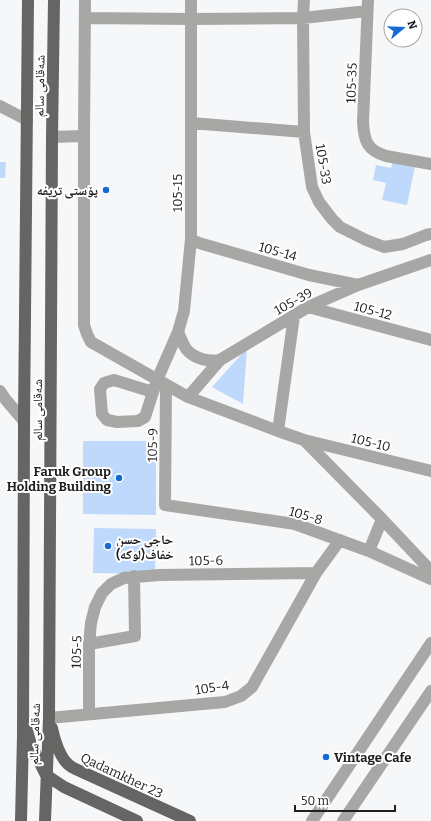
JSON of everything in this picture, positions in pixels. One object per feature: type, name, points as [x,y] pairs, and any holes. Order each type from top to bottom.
[{"type":"main road","name":"شەقامی سالم","points":[[21,821],[28,0]]},
{"type":"main road","name":"شەقامی سالم","points":[[45,821],[49,718],[54,0]]},
{"type":"main road","points":[[23,707],[31,745],[46,775],[64,787],[137,821]]},
{"type":"main road","name":"Qadamkher 23","points":[[49,718],[58,748],[68,765],[190,821]]},
{"type":"street","name":"105-10","points":[[85,0],[84,325],[91,342],[188,397],[304,440],[431,471]]},
{"type":"street","name":"105-15","points":[[153,392],[162,383],[184,310],[191,240],[190,0]]},
{"type":"street","name":"105-33","points":[[304,0],[304,132],[312,187],[318,202],[336,223],[350,232],[384,247],[403,244],[431,234]]},
{"type":"street","points":[[85,18],[303,18],[367,5]]},
{"type":"street","name":"105-35","points":[[367,5],[363,122],[364,134],[368,145],[371,149],[386,156],[431,164]]},
{"type":"street","points":[[0,106],[27,120]]},
{"type":"street","points":[[191,123],[304,132]]},
{"type":"street","points":[[52,137],[84,136]]},
{"type":"street","name":"105-14","points":[[191,240],[310,275],[358,285]]},
{"type":"street","name":"105-39","points":[[188,397],[220,360],[308,307],[358,285],[431,260]]},
{"type":"street","name":"105-12","points":[[308,307],[431,340]]},
{"type":"street","points":[[278,431],[294,316]]},
{"type":"street","points":[[178,332],[182,343],[197,357],[204,360],[220,360]]},
{"type":"street","points":[[114,380],[153,392],[145,417],[138,421],[117,422],[107,420],[102,414],[100,389],[104,383],[114,380]]},
{"type":"street","name":"105-9","points":[[162,383],[165,505]]},
{"type":"street","points":[[0,391],[24,420]]},
{"type":"street","points":[[304,440],[431,571]]},
{"type":"street","name":"105-8","points":[[165,505],[295,524],[369,551],[431,579]]},
{"type":"street","points":[[369,551],[382,519]]},
{"type":"street","name":"105-4","points":[[49,718],[225,702],[241,696],[252,687],[316,573],[340,540]]},
{"type":"street","name":"105-6","points":[[102,594],[111,584],[124,578],[134,576],[316,573]]},
{"type":"street","points":[[89,644],[135,636],[134,576]]},
{"type":"street","name":"105-5","points":[[88,714],[89,644],[93,615],[98,600],[102,594]]},
{"type":"street","points":[[312,821],[431,643]]},
{"type":"street","points":[[343,821],[431,691]]},
{"type":"building","points":[[393,161],[415,166],[407,205],[382,200],[386,183],[373,180],[376,165],[391,168]]},
{"type":"building","points":[[0,162],[6,162],[5,178],[0,178]]},
{"type":"building","points":[[247,348],[243,404],[212,387]]},
{"type":"building","name":"Faruk Group Holding Building","points":[[83,441],[156,441],[156,515],[83,514]]},
{"type":"building","points":[[94,528],[156,529],[155,574],[93,573]]},
{"type":"place","name":"پۆستی تریفە","points":[[106,190]]},
{"type":"place","name":"Faruk Group Holding Building","points":[[119,478]]},
{"type":"place","name":"حاجی حسن (لوکه)خفاف","points":[[108,546]]},
{"type":"place","name":"Vintage Cafe","points":[[326,757]]}]
